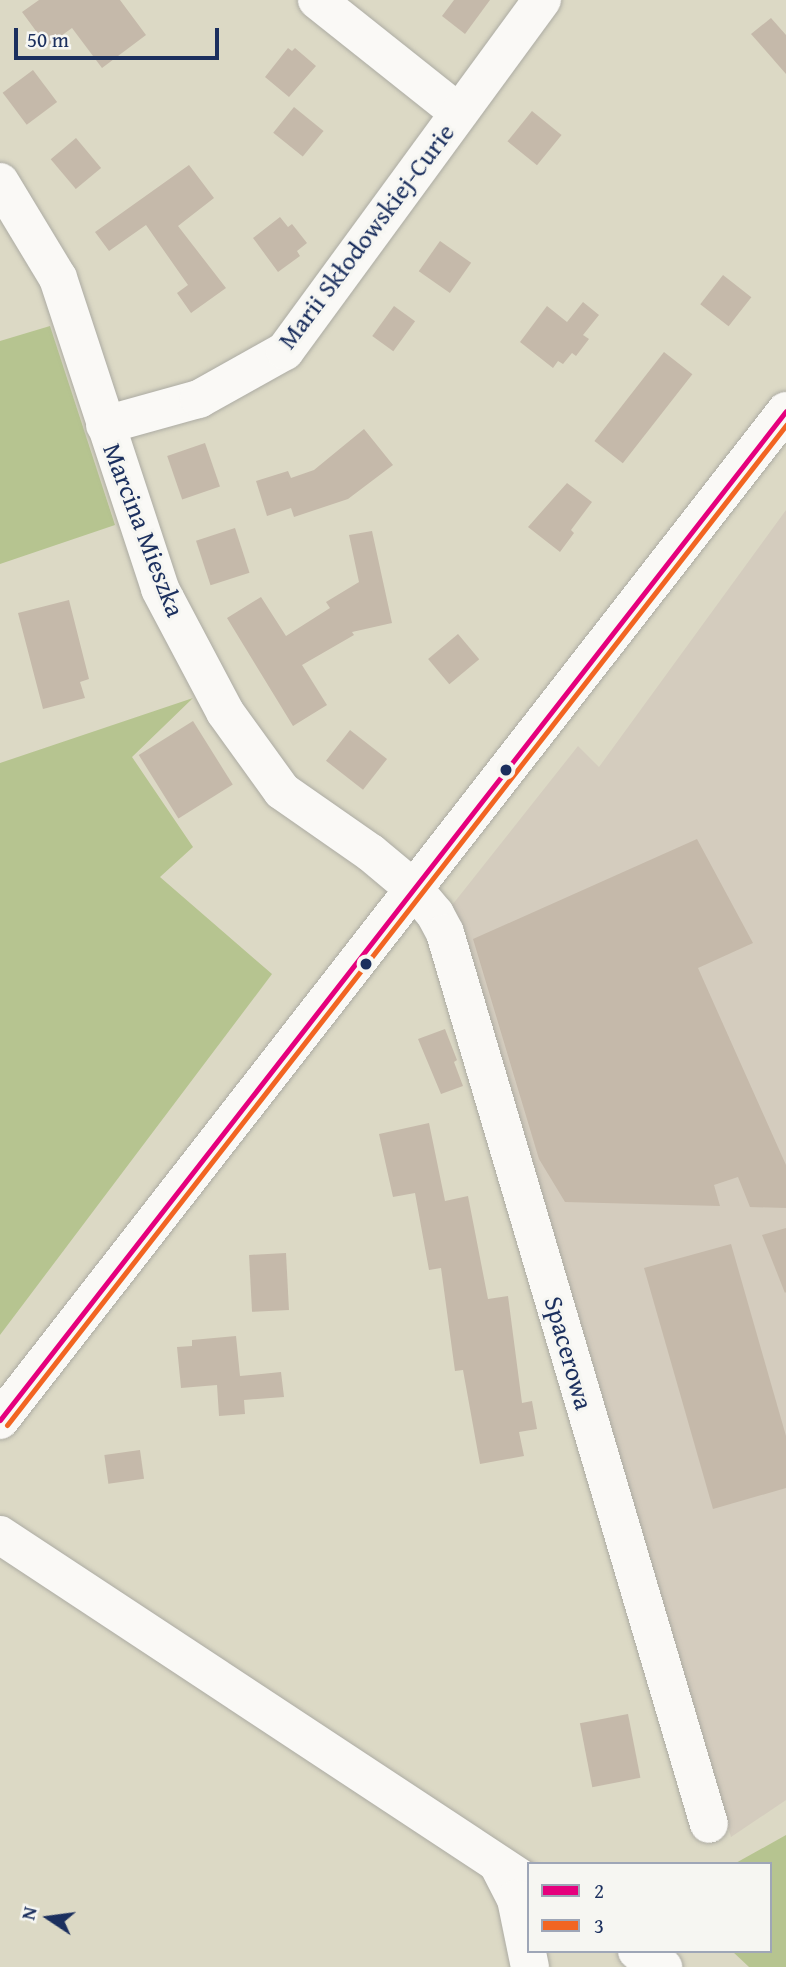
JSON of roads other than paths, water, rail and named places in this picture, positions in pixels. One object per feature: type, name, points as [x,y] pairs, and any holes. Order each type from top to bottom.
[{"type":"main road","points":[[317,0],[458,112]]},
{"type":"main road","name":"Marii Skłodowskiej-Curie","points":[[105,425],[199,399],[285,351],[542,0]]},
{"type":"main road","name":"Marcina Mieszka","points":[[0,182],[58,278],[160,589],[225,712],[282,791],[372,853],[414,889]]},
{"type":"main road","points":[[0,1420],[786,411]]},
{"type":"main road","name":"Spacerowa","points":[[414,889],[435,914],[445,933],[709,1824]]},
{"type":"main road","points":[[0,1535],[514,1875],[527,1952]]},
{"type":"main road","points":[[640,1953],[663,1967]]}]
